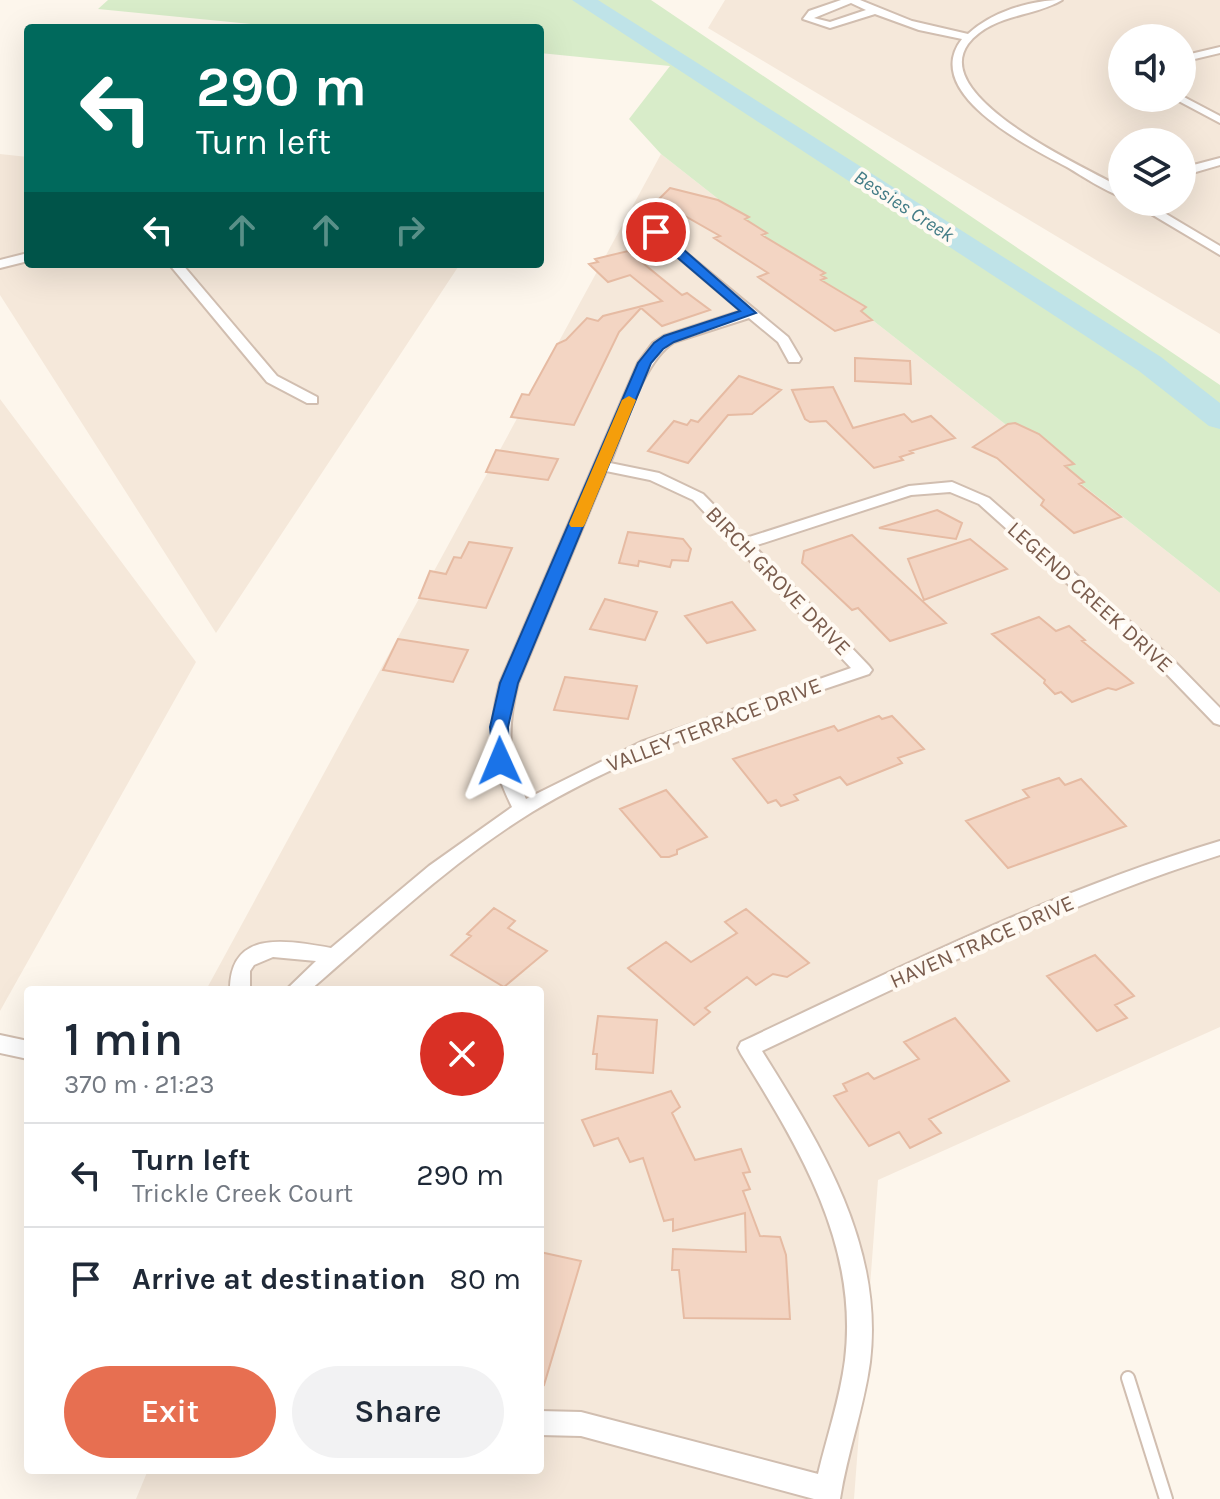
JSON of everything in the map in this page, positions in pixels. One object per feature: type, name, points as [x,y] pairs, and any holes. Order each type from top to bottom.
[{"type":"street","points":[[875,11],[830,25],[808,19],[813,13],[852,0],[927,29],[968,37]]},
{"type":"street","points":[[1057,0],[1001,16],[968,37],[959,51],[957,72],[971,98],[1001,122],[1108,184]]},
{"type":"street","points":[[1196,56],[1220,50]]},
{"type":"street","points":[[1196,107],[1220,120]]},
{"type":"street","points":[[1196,168],[1220,161]]},
{"type":"street","points":[[1161,216],[1220,251]]},
{"type":"street","points":[[656,232],[783,340],[794,359]]},
{"type":"street","points":[[0,264],[24,258]]},
{"type":"street","points":[[178,268],[272,379],[312,400]]},
{"type":"street","points":[[522,809],[500,761],[499,727],[509,683],[651,353],[669,339],[749,313]]},
{"type":"street","name":"BIRCH GROVE DRIVE","points":[[602,466],[654,476],[698,497],[863,670]]},
{"type":"street","name":"LEGEND CREEK DRIVE","points":[[745,544],[909,491],[952,487],[984,501],[1164,661],[1220,719]]},
{"type":"street","name":"VALLEY TERRACE DRIVE","points":[[301,986],[466,850],[522,809],[566,784],[680,732],[863,670]]},
{"type":"street","name":"HAVEN TRACE DRIVE","points":[[827,1494],[859,1346],[858,1279],[847,1230],[828,1184],[796,1124],[749,1048],[1036,915],[1185,858],[1220,848]]},
{"type":"street","points":[[240,986],[240,971],[247,959],[260,951],[277,947],[337,957]]},
{"type":"street","points":[[0,1044],[24,1049]]},
{"type":"street","points":[[544,1423],[581,1424],[827,1494]]},
{"type":"lane","points":[[1128,1378],[1166,1499]]},
{"type":"shaded area","points":[[725,0],[1220,0],[1220,334],[708,28]]},
{"type":"shaded area","points":[[0,154],[24,157],[24,268],[457,268],[216,633],[0,295]]},
{"type":"shaded area","points":[[661,154],[1220,593],[1220,1027],[878,1180],[854,1499],[136,1499],[146,1474],[544,1474],[544,986],[208,986]]},
{"type":"shaded area","points":[[0,399],[196,662],[0,1011]]},
{"type":"green space","points":[[108,0],[651,0],[1220,385],[1220,593],[661,154],[629,119],[670,66],[544,53],[544,24],[250,24],[98,9]]},
{"type":"building","points":[[670,188],[718,200],[749,217],[745,219],[767,233],[762,235],[825,273],[821,275],[826,278],[821,280],[866,307],[861,311],[872,320],[835,331],[758,277],[768,273],[714,238],[720,236],[669,207],[654,204]]},
{"type":"building","points":[[628,251],[682,295],[687,293],[710,310],[662,326],[641,308],[619,332],[574,425],[511,417],[522,394],[529,395],[557,344],[566,340],[587,318],[598,321],[603,316],[662,301],[630,275],[608,282],[589,264],[598,262],[595,259]]},
{"type":"building","points":[[855,358],[910,361],[911,384],[855,381]]},
{"type":"building","points":[[739,376],[781,390],[752,414],[728,415],[688,463],[648,451],[674,421],[687,425],[691,420],[698,422]]},
{"type":"building","points":[[833,387],[853,428],[904,414],[912,422],[931,416],[955,438],[910,451],[913,453],[900,457],[903,460],[874,468],[826,421],[810,422],[805,419],[792,390]]},
{"type":"building","points":[[1015,423],[1039,434],[1074,464],[1065,466],[1084,482],[1079,484],[1121,517],[1074,533],[1041,505],[1044,500],[997,458],[973,447],[1008,424]]},
{"type":"building","points":[[496,450],[558,459],[548,480],[486,472]]},
{"type":"building","points":[[937,510],[962,523],[956,539],[879,528]]},
{"type":"building","points":[[628,532],[683,539],[691,549],[688,561],[672,560],[670,567],[639,561],[638,566],[619,563]]},
{"type":"building","points":[[852,535],[946,623],[890,641],[858,608],[852,610],[802,563],[804,551]]},
{"type":"building","points":[[970,539],[1007,569],[924,600],[908,559]]},
{"type":"building","points":[[469,542],[512,548],[486,608],[419,598],[430,571],[446,574],[454,557],[461,558]]},
{"type":"building","points":[[605,599],[657,612],[645,640],[590,629]]},
{"type":"building","points":[[732,602],[755,630],[707,643],[685,616]]},
{"type":"building","points":[[1039,617],[1056,631],[1069,626],[1085,640],[1082,641],[1133,683],[1116,690],[1108,688],[1072,702],[1061,692],[1055,694],[1044,683],[1045,680],[992,634]]},
{"type":"building","points":[[398,639],[468,650],[453,682],[383,670]]},
{"type":"building","points":[[565,677],[637,686],[628,719],[554,710]]},
{"type":"building","points":[[879,716],[882,719],[892,716],[924,749],[898,758],[902,763],[847,785],[840,777],[794,795],[798,800],[781,806],[776,800],[768,803],[733,759],[834,726],[838,731]]},
{"type":"building","points":[[1059,778],[1065,785],[1081,779],[1126,826],[1008,868],[966,821],[1029,797],[1023,790]]},
{"type":"building","points":[[666,790],[707,837],[677,850],[677,854],[661,857],[620,809]]},
{"type":"building","points":[[494,908],[515,921],[508,928],[547,951],[502,986],[451,955],[471,936],[467,934]]},
{"type":"building","points":[[746,909],[809,963],[787,977],[773,974],[756,985],[747,977],[705,1008],[710,1012],[694,1025],[628,968],[666,942],[691,962],[737,933],[725,922]]},
{"type":"building","points":[[1095,955],[1134,996],[1115,1005],[1127,1018],[1097,1031],[1047,976]]},
{"type":"building","points":[[598,1016],[657,1020],[653,1073],[596,1069],[597,1054],[593,1054]]},
{"type":"building","points":[[955,1018],[1009,1081],[929,1119],[941,1133],[910,1148],[899,1132],[869,1146],[834,1096],[847,1091],[843,1084],[868,1073],[874,1079],[919,1059],[904,1042]]},
{"type":"building","points":[[671,1091],[680,1107],[672,1113],[695,1160],[741,1149],[750,1172],[743,1173],[750,1189],[743,1191],[760,1236],[780,1237],[786,1255],[790,1319],[684,1318],[679,1270],[672,1270],[673,1249],[746,1252],[745,1213],[673,1231],[673,1219],[664,1221],[643,1158],[630,1162],[618,1138],[594,1146],[582,1120]]},
{"type":"building","points":[[544,1253],[581,1261],[544,1385]]},
{"type":"waterway","name":"Bessies Creek","points":[[583,0],[1150,364],[1220,419]]},
{"type":"slow traffic","points":[[577,524],[629,400]]},
{"type":"route","points":[[500,761],[499,727],[509,683],[645,363],[651,353],[669,339],[749,313],[656,232]]}]
